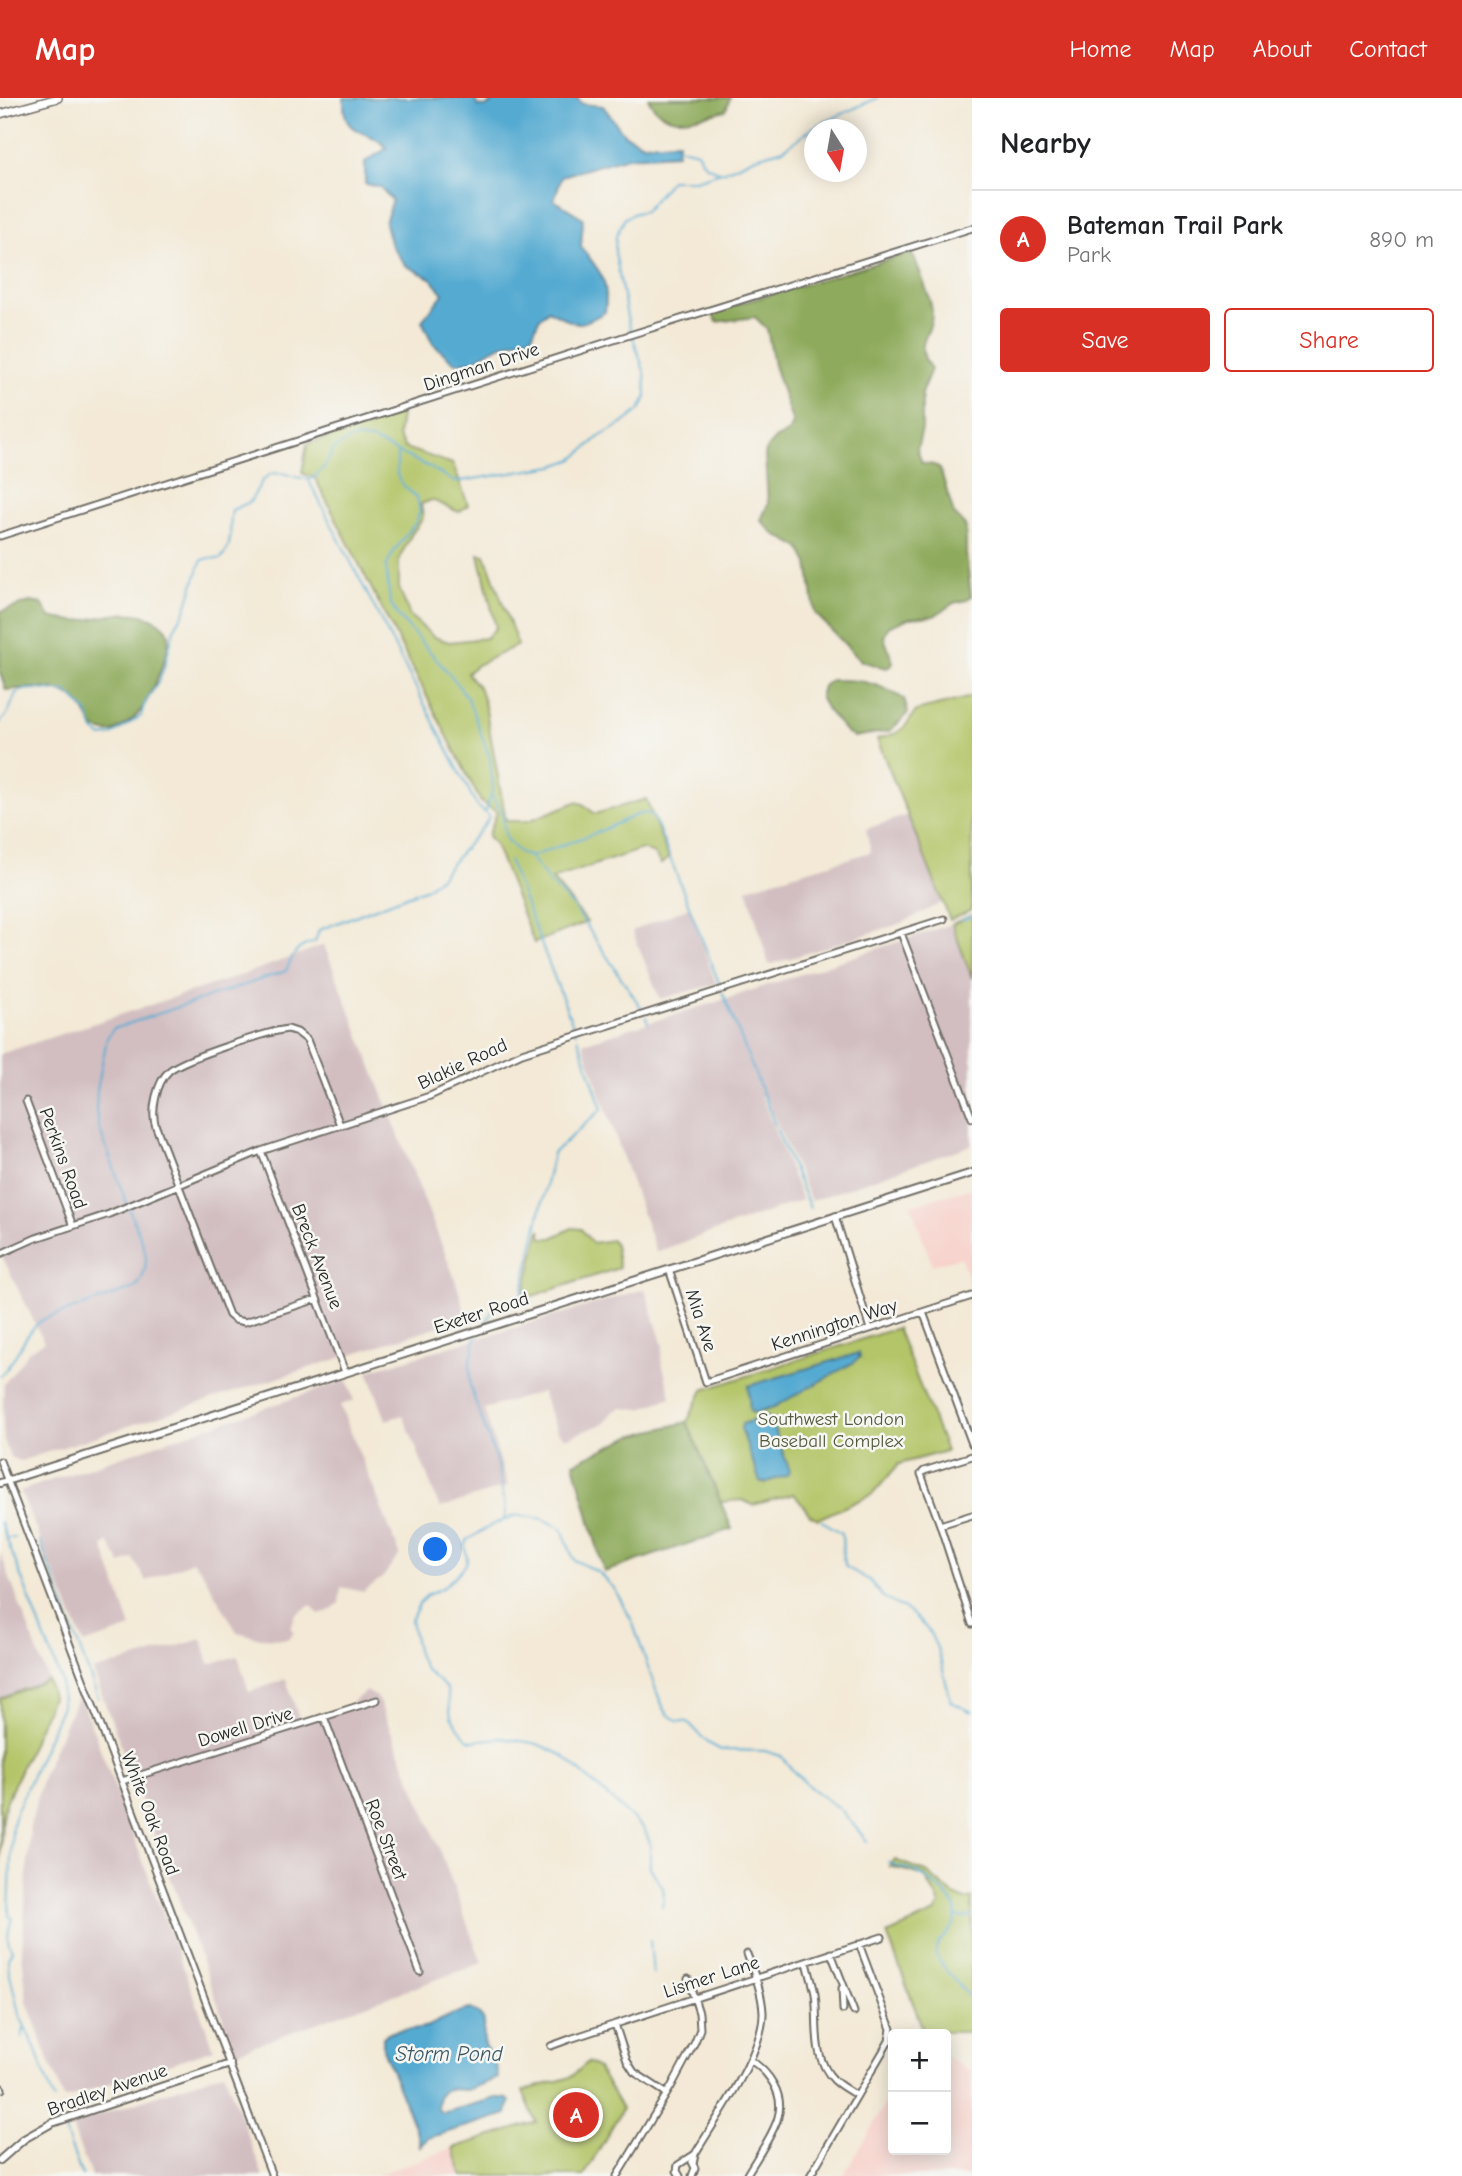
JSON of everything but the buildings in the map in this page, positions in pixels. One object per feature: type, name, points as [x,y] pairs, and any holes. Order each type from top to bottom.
[{"type":"highway","points":[[0,114],[58,98]]},
{"type":"main road","name":"Exeter Road","points":[[3,1482],[972,1173]]},
{"type":"main road","name":"Bradley Avenue","points":[[1,2159],[24,2139],[52,2123],[230,2064]]},
{"type":"street","name":"Dingman Drive","points":[[0,536],[972,228]]},
{"type":"street","name":"Blakie Road","points":[[0,1254],[36,1238],[132,1205],[261,1151],[430,1096],[522,1053],[944,919]]},
{"type":"street","points":[[901,933],[972,1118]]},
{"type":"street","points":[[317,1299],[245,1322],[232,1319],[227,1313],[154,1118],[159,1088],[164,1077],[185,1061],[278,1031],[294,1030],[307,1040],[340,1125]]},
{"type":"street","name":"Perkins Road","points":[[26,1101],[73,1226]]},
{"type":"street","name":"Breck Avenue","points":[[261,1151],[345,1372]]},
{"type":"street","points":[[835,1216],[870,1329]]},
{"type":"street","name":"Mia Ave","points":[[669,1269],[706,1382]]},
{"type":"street","name":"Kennington Way","points":[[706,1382],[972,1296]]},
{"type":"street","points":[[923,1312],[972,1444]]},
{"type":"street","points":[[972,1456],[921,1474],[972,1624]]},
{"type":"street","name":"White Oak Road","points":[[0,1461],[3,1482],[122,1781],[272,2176]]},
{"type":"street","points":[[940,1525],[972,1515]]},
{"type":"street","name":"Dowell Drive","points":[[122,1781],[377,1700]]},
{"type":"street","name":"Roe Street","points":[[324,1717],[420,1972]]},
{"type":"street","name":"Lismer Lane","points":[[551,2046],[882,1937]]},
{"type":"street","points":[[810,2176],[889,2041],[891,2029],[859,1944]]},
{"type":"street","points":[[831,1953],[854,2012]]},
{"type":"street","points":[[695,2174],[695,2154],[750,2060],[761,2035],[761,1995],[747,1954]]},
{"type":"street","points":[[807,1962],[815,1994],[815,2035],[820,2053],[828,2073],[835,2081],[857,2095]]},
{"type":"street","points":[[617,2176],[666,2094],[700,2029],[688,1979]]},
{"type":"street","points":[[842,1982],[843,2010]]},
{"type":"street","points":[[615,2024],[634,2071],[666,2094]]},
{"type":"street","points":[[746,2176],[778,2119],[780,2105],[770,2077],[750,2060]]},
{"type":"street","points":[[678,2175],[678,2165],[695,2154]]},
{"type":"street","points":[[686,2160],[693,2164]]},
{"type":"shaded area","points":[[908,815],[943,902],[902,923],[769,965],[747,888],[871,852],[866,829]]},
{"type":"shaded area","points":[[689,907],[716,984],[660,999],[632,931]]},
{"type":"shaded area","points":[[952,924],[972,978],[972,1145],[811,1201],[765,1096],[761,1096],[802,1200],[656,1252],[583,1043]]},
{"type":"shaded area","points":[[324,945],[455,1279],[467,1317],[20,1461],[10,1457],[4,1440],[4,1384],[30,1350],[44,1342],[0,1252],[0,1054],[245,974]]},
{"type":"shaded area","points":[[972,1188],[970,1287],[961,1257],[932,1265],[911,1205]]},
{"type":"shaded area","points":[[645,1289],[663,1346],[661,1359],[671,1397],[642,1409],[620,1408],[613,1412],[605,1423],[566,1438],[557,1431],[542,1392],[484,1409],[508,1486],[440,1508],[403,1415],[386,1420],[368,1371]]},
{"type":"shaded area","points":[[347,1380],[354,1401],[340,1405],[400,1554],[383,1577],[363,1592],[341,1587],[339,1603],[329,1611],[319,1614],[311,1605],[295,1615],[291,1628],[294,1633],[287,1639],[261,1638],[237,1632],[201,1570],[192,1561],[146,1581],[133,1558],[121,1564],[108,1542],[103,1546],[131,1628],[84,1644],[20,1491]]},
{"type":"shaded area","points":[[0,1552],[48,1680],[0,1699]]},
{"type":"shaded area","points":[[202,1639],[209,1664],[238,1656],[249,1692],[286,1679],[300,1721],[347,1706],[366,1691],[377,1697],[439,1848],[482,1963],[236,2052],[93,1671]]},
{"type":"shaded area","points":[[79,1693],[214,2049],[64,2099],[27,2002],[22,1953],[30,1827],[43,1774]]},
{"type":"shaded area","points":[[951,2059],[972,2072],[972,2176],[843,2176],[888,2099],[888,2155],[951,2155]]},
{"type":"shaded area","points":[[224,2072],[263,2176],[91,2176],[71,2125]]},
{"type":"shaded area","points":[[453,2148],[463,2176],[377,2175]]},
{"type":"green space","points":[[648,98],[730,98],[726,110],[682,119],[663,115]]},
{"type":"green space","points":[[910,253],[915,259],[932,312],[923,345],[925,359],[931,369],[922,391],[922,429],[917,449],[922,463],[940,469],[954,514],[966,527],[971,596],[934,616],[909,618],[888,627],[884,637],[893,662],[886,668],[861,661],[815,613],[808,563],[800,548],[773,533],[761,520],[768,504],[765,455],[767,448],[776,438],[788,433],[793,424],[774,365],[767,329],[755,317],[717,322],[711,312]]},
{"type":"green space","points":[[401,414],[398,436],[405,448],[453,464],[468,505],[459,512],[432,500],[421,504],[423,518],[399,559],[399,588],[410,616],[434,637],[449,642],[486,638],[496,628],[479,554],[485,555],[518,645],[477,665],[467,673],[480,689],[486,710],[506,821],[528,821],[576,802],[595,814],[646,799],[669,858],[661,864],[654,854],[642,849],[552,879],[587,922],[534,943],[495,845],[488,836],[497,812],[481,802],[315,478],[302,473],[307,444]]},
{"type":"green space","points":[[30,602],[42,604],[50,617],[60,619],[77,621],[132,614],[153,619],[167,629],[169,639],[159,674],[137,715],[115,731],[102,731],[94,729],[80,705],[61,691],[28,688],[6,690],[0,672],[0,612]]},
{"type":"green space","points":[[831,680],[861,681],[886,689],[904,699],[908,713],[890,731],[854,737],[848,734],[827,710],[820,697],[823,686]]},
{"type":"green space","points":[[971,697],[972,910],[950,920],[877,739],[901,730],[916,711]]},
{"type":"green space","points":[[972,915],[972,978],[952,924]]},
{"type":"green space","points":[[572,1228],[581,1229],[592,1243],[612,1240],[619,1268],[523,1299],[540,1229],[542,1238],[552,1238]]},
{"type":"green space","name":"Southwest London Baseball Complex","points":[[897,1328],[946,1451],[899,1464],[873,1494],[818,1519],[810,1515],[794,1494],[753,1505],[742,1500],[721,1502],[687,1422],[703,1390]]},
{"type":"green space","points":[[687,1422],[732,1529],[604,1572],[574,1463],[631,1436]]},
{"type":"green space","points":[[48,1680],[52,1698],[2,1817],[0,1867],[0,1699]]},
{"type":"green space","points":[[895,1860],[927,1872],[952,1894],[965,1900],[972,1898],[972,2032],[923,2029],[887,1934],[935,1913],[940,1904],[925,1876],[889,1866]]},
{"type":"green space","points":[[588,2062],[598,2068],[622,2109],[584,2176],[463,2176],[453,2148],[536,2122],[523,2091],[571,2077]]},
{"type":"water","points":[[344,98],[474,98],[478,106],[485,107],[500,98],[577,98],[582,104],[603,106],[624,134],[643,144],[678,142],[677,154],[628,157],[562,176],[554,200],[583,218],[581,247],[602,276],[606,291],[605,312],[588,321],[577,323],[548,310],[539,319],[532,336],[499,346],[472,361],[455,363],[433,344],[422,321],[443,294],[432,279],[405,265],[390,243],[385,223],[392,200],[380,187],[365,184],[365,162],[387,148],[380,141],[352,127],[344,112]]},
{"type":"water","points":[[859,1353],[860,1357],[851,1364],[774,1407],[754,1413],[750,1411],[748,1386]]},
{"type":"water","points":[[766,1416],[770,1418],[790,1471],[786,1476],[764,1483],[760,1482],[741,1429],[742,1424]]},
{"type":"water","name":"Storm Pond","points":[[471,2009],[484,2022],[485,2045],[495,2063],[498,2078],[467,2090],[447,2089],[439,2095],[437,2108],[442,2113],[505,2098],[510,2101],[507,2114],[428,2138],[420,2146],[383,2049],[383,2037],[393,2031],[428,2026]]},
{"type":"waterway","points":[[489,98],[495,103]]},
{"type":"waterway","points":[[309,479],[314,478],[324,467],[335,448],[353,438],[372,440],[455,482],[554,466],[574,459],[599,437],[640,410],[646,397],[645,374],[628,322],[615,252],[616,236],[625,218],[645,211],[671,180],[695,180],[784,149],[814,127],[877,98]]},
{"type":"waterway","points":[[678,147],[697,152],[705,165],[719,172]]},
{"type":"waterway","points":[[397,453],[397,475],[401,483],[417,498],[420,511],[416,522],[394,551],[386,567],[390,602],[398,616],[454,679],[468,699],[490,758],[493,788],[486,811]]},
{"type":"waterway","points":[[0,723],[8,713],[16,693],[28,689],[67,692],[87,712],[94,731],[102,737],[112,735],[141,716],[144,705],[159,681],[174,629],[185,611],[201,561],[208,558],[220,559],[225,554],[229,543],[232,510],[250,502],[262,481],[270,474],[285,474],[308,479],[477,806],[489,816],[440,877],[427,888],[319,930],[315,942],[296,952],[286,971],[113,1029],[107,1038],[97,1090],[96,1111],[99,1128],[127,1204]]},
{"type":"waterway","points":[[492,796],[502,812],[506,839],[519,852],[530,857],[550,883],[574,907],[644,1012]]},
{"type":"waterway","points":[[530,857],[634,816],[651,814],[721,988]]},
{"type":"waterway","points":[[509,861],[576,1033]]},
{"type":"waterway","points":[[962,920],[972,916]]},
{"type":"waterway","points":[[723,993],[810,1208]]},
{"type":"waterway","points":[[646,1017],[648,1023]]},
{"type":"waterway","points":[[484,1326],[494,1308],[517,1300],[522,1293],[553,1153],[602,1109],[578,1038]]},
{"type":"waterway","points":[[0,1376],[30,1332],[42,1320],[135,1288],[142,1279],[146,1259],[129,1209]]},
{"type":"waterway","points":[[479,1333],[470,1360],[470,1386],[499,1468],[505,1519]]},
{"type":"waterway","points":[[662,1907],[663,1888],[650,1867],[650,1843],[644,1829],[562,1755],[527,1742],[501,1738],[472,1741],[467,1739],[451,1717],[447,1689],[424,1668],[418,1654],[411,1620],[427,1595],[444,1587],[465,1566],[467,1540],[492,1525],[517,1515],[544,1519],[562,1529],[574,1560],[598,1572],[614,1588],[632,1621],[657,1693],[669,1715],[677,1721],[688,1722],[708,1743],[721,1750],[765,1751],[781,1756],[812,1789],[841,1810],[867,1841]]},
{"type":"waterway","points":[[822,1521],[842,1533],[846,1567],[869,1580],[883,1597],[911,1613],[929,1631],[938,1650],[951,1702],[972,1712]]},
{"type":"waterway","points":[[0,1522],[61,1680],[62,1706],[14,1817],[9,1916],[12,1918],[8,1938],[12,1950],[8,1965],[19,2014],[54,2100]]},
{"type":"waterway","points":[[7,1538],[14,1538]]},
{"type":"waterway","points":[[40,1541],[98,1698]]},
{"type":"waterway","points":[[888,1862],[914,1871],[951,1900],[956,1911],[955,1919],[953,1926],[938,1943],[936,1953],[972,2001]]},
{"type":"waterway","points":[[957,1916],[972,1916]]},
{"type":"waterway","points":[[650,1940],[653,1974]]},
{"type":"waterway","points":[[22,2038],[24,2028]]},
{"type":"waterway","points":[[65,2131],[82,2176]]},
{"type":"place","name":"Bateman Trail Park","points":[[576,2115]]}]
